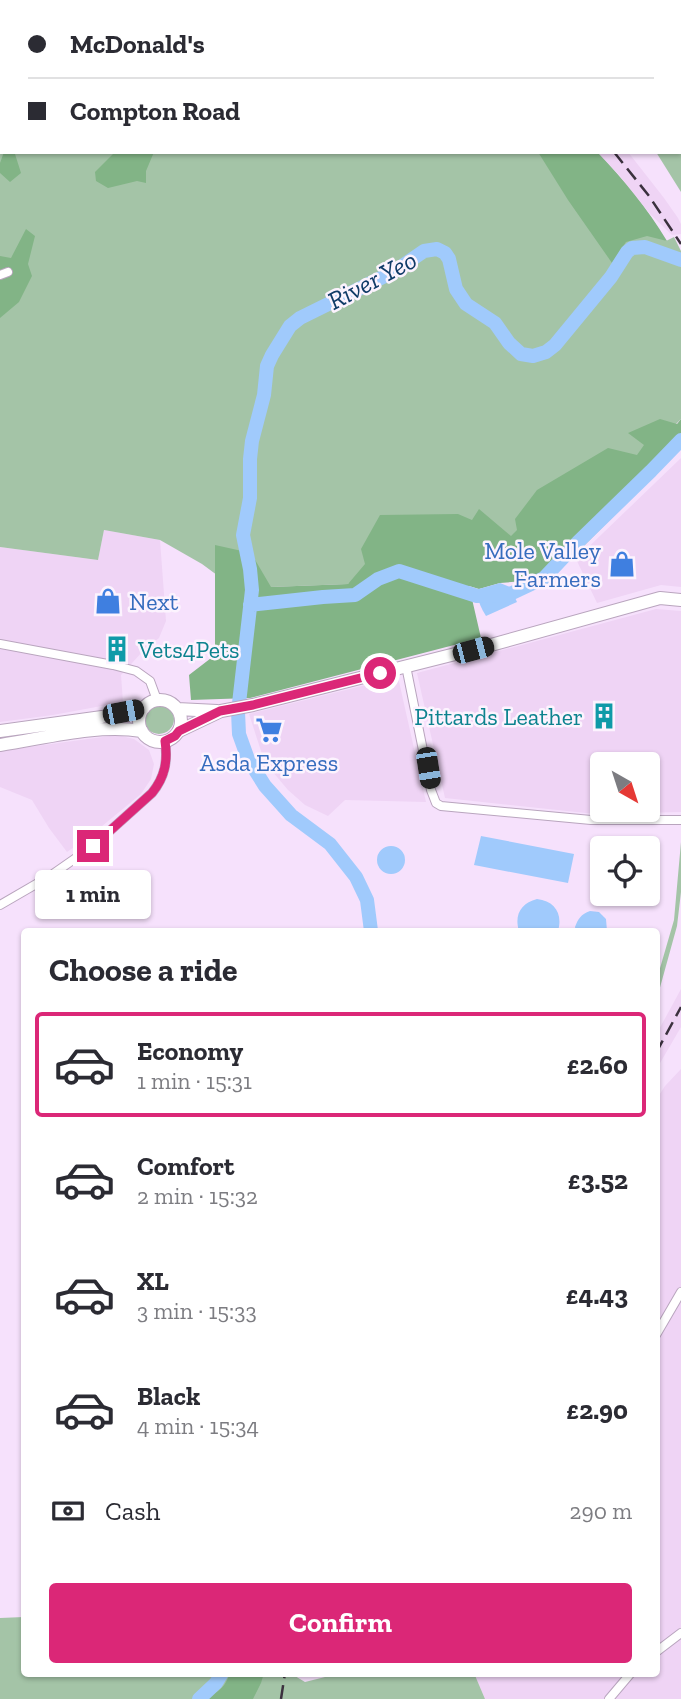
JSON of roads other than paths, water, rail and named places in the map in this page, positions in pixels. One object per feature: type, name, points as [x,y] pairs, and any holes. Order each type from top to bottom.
[{"type":"main road","points":[[177,709],[220,711],[253,705],[543,631],[660,598],[681,600]]},
{"type":"main road","points":[[142,731],[140,719],[144,708],[157,700],[169,702],[177,709],[181,719],[179,731]]},
{"type":"main road","points":[[0,731],[144,708]]},
{"type":"main road","points":[[0,745],[122,728],[142,731],[152,740],[165,741],[220,711]]},
{"type":"street","points":[[0,644],[128,668],[150,681],[157,700]]},
{"type":"street","points":[[406,666],[431,790],[436,803],[441,806],[591,820],[681,820]]},
{"type":"street","points":[[0,905],[50,877],[100,840],[152,793],[164,772],[167,754],[165,741]]},
{"type":"street","points":[[660,1328],[681,1292]]},
{"type":"street","points":[[660,1649],[681,1633]]},
{"type":"street","points":[[609,1699],[628,1677]]},
{"type":"water","points":[[500,583],[510,587],[517,602],[486,616],[478,596],[479,589]]},
{"type":"water","points":[[481,836],[574,854],[568,883],[474,865]]},
{"type":"water","points":[[391,846],[401,850],[405,860],[401,870],[391,874],[381,870],[377,860],[381,850]]},
{"type":"water","points":[[537,899],[549,902],[558,914],[558,928],[518,928],[518,915],[527,903]]},
{"type":"water","points":[[590,911],[599,912],[606,919],[607,928],[575,928],[584,914]]},
{"type":"waterway","name":"River Yeo","points":[[371,928],[367,900],[356,877],[330,844],[291,815],[265,786],[248,759],[239,734],[238,712],[252,590],[243,535],[250,498],[252,441],[264,395],[267,366],[272,355],[290,326],[300,318],[395,271],[424,251],[437,249],[445,253],[456,289],[466,304],[495,323],[509,343],[521,354],[533,356],[546,352],[555,345],[632,248],[645,247],[681,260]]},
{"type":"waterway","name":"River Yeo","points":[[250,605],[355,595],[378,579],[399,571],[477,596],[508,595],[544,578],[681,440]]},
{"type":"waterway","name":"River Yeo","points":[[199,1699],[220,1677]]},
{"type":"railway","points":[[616,154],[649,196],[681,244]]},
{"type":"railway","points":[[660,1046],[681,1007]]},
{"type":"railway","points":[[281,1699],[284,1677]]},
{"type":"place","name":"Mole Valley Farmers","points":[[622,564]]},
{"type":"place","name":"Next","points":[[108,601]]},
{"type":"place","name":"Vets4Pets","points":[[117,649]]},
{"type":"place","name":"Pittards Leather","points":[[604,716]]},
{"type":"place","name":"Asda Express","points":[[269,730]]}]
